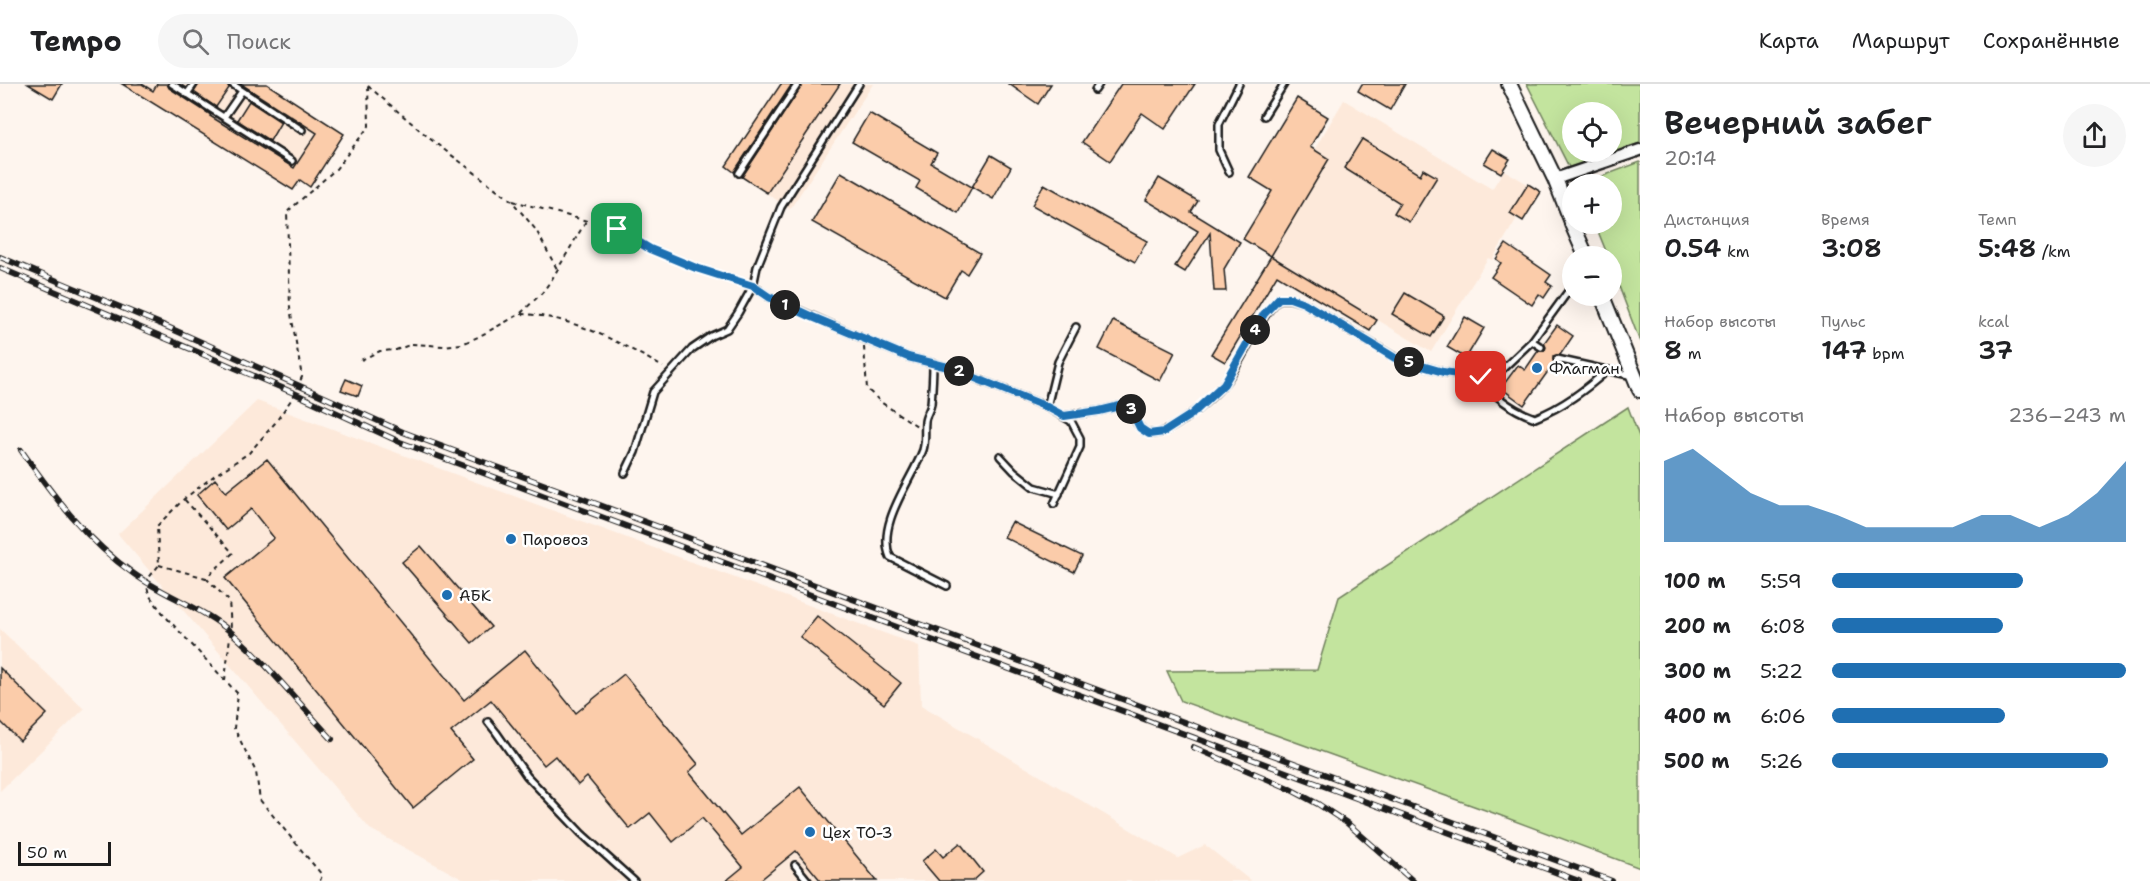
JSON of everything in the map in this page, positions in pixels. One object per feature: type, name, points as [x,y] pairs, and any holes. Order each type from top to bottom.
[{"type":"main road","points":[[1509,84],[1562,197]]},
{"type":"main road","points":[[1606,306],[1640,390]]},
{"type":"street","points":[[1555,179],[1640,150]]},
{"type":"lane","points":[[172,84],[292,161]]},
{"type":"lane","points":[[187,94],[194,84]]},
{"type":"lane","points":[[231,84],[302,130]]},
{"type":"lane","points":[[739,173],[798,84]]},
{"type":"lane","points":[[625,473],[635,452],[653,392],[692,349],[711,336],[727,329],[753,286],[757,267],[781,207],[859,84]]},
{"type":"lane","points":[[1095,90],[1099,84]]},
{"type":"lane","points":[[1229,172],[1219,150],[1219,124],[1239,84]]},
{"type":"lane","points":[[1264,116],[1284,84]]},
{"type":"lane","points":[[224,117],[242,91]]},
{"type":"lane","points":[[753,286],[779,302],[862,338],[908,357],[948,367],[1064,416],[1071,422],[1080,438],[1080,447],[1054,504]]},
{"type":"lane","points":[[1064,416],[1128,404],[1140,428],[1149,434],[1164,432],[1192,414],[1224,384],[1264,314],[1279,298],[1290,298],[1304,303],[1395,358],[1443,372],[1492,379],[1532,341],[1562,300]]},
{"type":"lane","points":[[1047,407],[1058,362],[1076,327]]},
{"type":"lane","points":[[1532,341],[1541,347]]},
{"type":"lane","points":[[1557,359],[1635,376]]},
{"type":"lane","points":[[933,363],[930,407],[925,421],[923,449],[890,520],[886,548],[890,557],[947,586]]},
{"type":"lane","points":[[1481,377],[1490,392],[1518,412],[1535,418],[1552,411],[1586,389],[1608,370]]},
{"type":"lane","points":[[1000,456],[1034,487],[1059,494]]},
{"type":"lane","points":[[488,723],[534,784],[581,834],[634,881]]},
{"type":"lane","points":[[795,865],[808,881]]},
{"type":"path","points":[[368,85],[434,142],[511,200],[536,230],[557,269]]},
{"type":"path","points":[[320,881],[322,875],[260,800],[256,772],[234,728],[238,694],[165,616],[149,595],[146,581],[159,565],[157,526],[184,499],[249,453],[275,423],[291,400],[302,377],[290,308],[287,212],[336,169],[369,126],[368,85]]},
{"type":"path","points":[[511,200],[617,229],[650,249],[696,268],[753,286]]},
{"type":"path","points":[[361,360],[380,351],[396,350],[412,344],[444,346],[462,344],[520,314],[542,293],[552,279],[586,221]]},
{"type":"path","points":[[520,314],[542,315],[602,334],[670,372]]},
{"type":"path","points":[[862,338],[867,389],[891,410],[925,430]]},
{"type":"path","points":[[184,499],[233,553],[206,579]]},
{"type":"path","points":[[159,565],[206,579],[229,602],[231,628],[225,680]]},
{"type":"shaded area","points":[[122,84],[267,84],[344,134],[310,187],[300,181],[293,190]]},
{"type":"shaded area","points":[[781,84],[873,84],[790,209],[726,166]]},
{"type":"shaded area","points":[[1344,100],[1492,189],[1504,170],[1541,192],[1523,221],[1517,218],[1492,260],[1488,258],[1431,352],[1243,239],[1301,142],[1314,150]]},
{"type":"shaded area","points":[[257,401],[919,646],[921,705],[1178,858],[1205,845],[1251,881],[466,881],[370,829],[118,534]]},
{"type":"shaded area","points":[[0,629],[84,709],[0,791]]},
{"type":"green space","points":[[1527,84],[1640,84],[1640,143],[1622,150],[1622,102],[1562,102],[1562,153]]},
{"type":"green space","points":[[1566,162],[1589,162],[1570,169]]},
{"type":"green space","points":[[1640,162],[1640,342],[1622,294],[1622,246],[1604,246],[1599,234],[1622,234],[1622,174],[1608,174]]},
{"type":"green space","points":[[1628,407],[1640,439],[1640,868],[1181,701],[1167,671],[1317,670],[1339,597]]},
{"type":"building","points":[[28,84],[62,84],[53,99]]},
{"type":"building","points":[[122,84],[142,84],[153,91],[157,84],[167,84],[169,88],[210,116],[294,168],[317,133],[241,84],[267,84],[344,134],[310,187],[300,180],[293,190]]},
{"type":"building","points":[[199,84],[227,84],[229,88],[216,107],[194,92]]},
{"type":"building","points":[[781,84],[792,84],[734,172],[726,166]]},
{"type":"building","points":[[803,84],[840,84],[767,193],[742,177]]},
{"type":"building","points":[[1009,84],[1051,84],[1038,104]]},
{"type":"building","points":[[1121,84],[1195,84],[1165,129],[1142,113],[1110,161],[1082,142]]},
{"type":"building","points":[[1362,84],[1405,84],[1390,110],[1358,91]]},
{"type":"building","points":[[1297,98],[1328,117],[1310,147],[1329,159],[1271,256],[1243,239],[1272,191],[1249,177]]},
{"type":"building","points":[[249,101],[281,122],[270,141],[237,120]]},
{"type":"building","points":[[869,113],[937,153],[931,163],[972,187],[958,213],[916,188],[920,181],[852,142]]},
{"type":"building","points":[[1362,139],[1420,175],[1423,169],[1437,177],[1409,222],[1394,213],[1400,203],[1344,168]]},
{"type":"building","points":[[1493,149],[1510,159],[1501,173],[1484,163]]},
{"type":"building","points":[[991,155],[1011,167],[993,199],[972,187]]},
{"type":"building","points":[[841,172],[980,253],[967,274],[961,270],[945,297],[812,222]]},
{"type":"building","points":[[1159,178],[1198,201],[1191,212],[1240,242],[1224,269],[1226,291],[1214,291],[1210,233],[1185,272],[1175,266],[1198,231],[1146,200]]},
{"type":"building","points":[[1044,184],[1147,241],[1135,262],[1032,205]]},
{"type":"building","points":[[1528,184],[1541,192],[1523,221],[1510,213]]},
{"type":"building","points":[[1506,244],[1551,275],[1546,282],[1552,286],[1544,298],[1539,294],[1532,305],[1491,277],[1501,263],[1496,259]]},
{"type":"building","points":[[1271,256],[1377,320],[1370,331],[1277,275],[1225,362],[1211,354]]},
{"type":"building","points":[[1405,293],[1444,316],[1431,337],[1392,314]]},
{"type":"building","points":[[1465,317],[1484,328],[1466,358],[1447,347]]},
{"type":"building","points":[[1113,321],[1175,352],[1160,381],[1099,349]]},
{"type":"building","points":[[1557,325],[1573,336],[1560,355],[1553,356],[1554,363],[1524,405],[1501,388],[1518,365],[1525,370],[1538,351],[1545,350],[1544,343]]},
{"type":"building","points":[[346,379],[362,386],[358,396],[341,390]]},
{"type":"building","points":[[267,459],[464,700],[525,650],[576,713],[624,674],[698,764],[689,772],[741,835],[800,787],[877,881],[821,881],[796,851],[759,881],[726,881],[743,867],[702,818],[673,842],[650,813],[630,829],[587,777],[578,785],[555,756],[544,765],[491,700],[451,732],[473,759],[413,808],[225,578],[274,538],[251,509],[226,530],[197,495],[215,479],[226,492]]},
{"type":"building","points":[[1012,522],[1082,556],[1074,572],[1004,537]]},
{"type":"building","name":"АБК","points":[[421,546],[491,627],[472,643],[402,562]]},
{"type":"building","points":[[817,616],[901,683],[884,704],[800,637]]},
{"type":"building","points":[[0,668],[47,714],[20,741],[0,721]]},
{"type":"building","points":[[960,843],[983,872],[973,881],[939,881],[922,861],[936,849],[943,857]]},
{"type":"railway","points":[[0,257],[163,325],[403,432],[1612,881]]},
{"type":"railway","points":[[0,268],[294,393],[400,442],[1579,881]]},
{"type":"railway","points":[[21,450],[72,517],[101,547],[146,582],[209,616],[232,633],[271,671],[332,739]]},
{"type":"railway","points":[[1193,747],[1286,787],[1318,804],[1347,823],[1413,881]]},
{"type":"place","name":"Флагман","points":[[1537,368]]},
{"type":"place","name":"Паровоз","points":[[511,539]]},
{"type":"place","name":"АБК","points":[[447,595]]},
{"type":"place","name":"Цех ТО-3","points":[[810,832]]},
{"type":"route","points":[[617,229],[650,249],[696,268],[753,286],[769,297],[810,316],[908,357],[948,367],[1064,416],[1128,404],[1140,428],[1149,434],[1164,432],[1192,414],[1224,384],[1264,314],[1279,298],[1290,298],[1304,303],[1395,358],[1443,372],[1481,377]]}]
